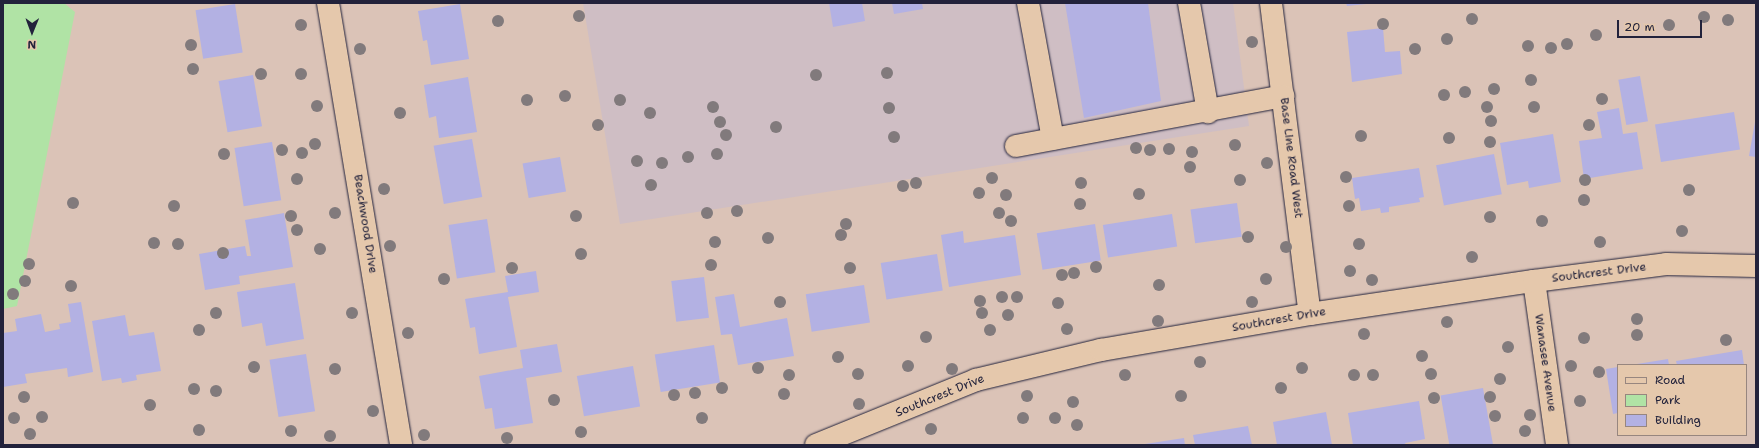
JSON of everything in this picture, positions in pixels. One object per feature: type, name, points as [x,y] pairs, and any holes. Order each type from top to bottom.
[{"type":"street","name":"Beachwood Drive","points":[[328,3],[401,445]]},
{"type":"street","points":[[1028,3],[1053,139]]},
{"type":"street","points":[[1189,3],[1208,112]]},
{"type":"street","name":"Base Line Road West","points":[[1271,3],[1310,314]]},
{"type":"street","points":[[1016,146],[1208,112],[1283,96]]},
{"type":"street","name":"Southcrest Drive","points":[[816,445],[976,380],[1101,350],[1310,314],[1534,281],[1666,264],[1756,266]]},
{"type":"street","name":"Wanasee Avenue","points":[[1534,281],[1557,445]]},
{"type":"shaded area","points":[[583,3],[1233,3],[1249,126],[620,224]]},
{"type":"green space","points":[[3,3],[64,3],[75,12],[17,306],[3,309]]},
{"type":"building","points":[[829,3],[862,3],[865,21],[833,27]]},
{"type":"building","points":[[892,3],[922,3],[923,9],[894,14]]},
{"type":"building","points":[[1065,3],[1148,3],[1161,101],[1084,118]]},
{"type":"building","points":[[1346,3],[1366,3],[1366,4],[1347,6]]},
{"type":"building","points":[[235,4],[243,52],[203,59],[195,10]]},
{"type":"building","points":[[460,4],[469,59],[431,65],[427,40],[423,41],[418,11]]},
{"type":"building","points":[[1383,28],[1385,52],[1400,51],[1402,74],[1352,82],[1347,32]]},
{"type":"building","points":[[253,75],[262,126],[228,132],[219,81]]},
{"type":"building","points":[[1640,76],[1648,121],[1626,125],[1618,80]]},
{"type":"building","points":[[468,77],[477,132],[439,138],[436,116],[429,118],[424,85]]},
{"type":"building","points":[[1619,108],[1623,134],[1637,132],[1643,169],[1584,179],[1579,141],[1602,138],[1597,112]]},
{"type":"building","points":[[1734,112],[1740,150],[1661,162],[1655,125]]},
{"type":"building","points":[[1756,122],[1756,157],[1749,156]]},
{"type":"building","points":[[1553,134],[1561,182],[1529,188],[1528,181],[1507,185],[1500,143]]},
{"type":"building","points":[[472,139],[482,197],[444,204],[434,146]]},
{"type":"building","points":[[272,142],[281,200],[244,206],[234,148]]},
{"type":"building","points":[[1494,154],[1502,194],[1444,206],[1436,165]]},
{"type":"building","points":[[560,157],[566,191],[529,198],[523,164]]},
{"type":"building","points":[[1419,168],[1424,197],[1419,198],[1420,202],[1389,207],[1389,212],[1381,213],[1380,208],[1361,211],[1359,198],[1355,199],[1352,178]]},
{"type":"building","points":[[1237,203],[1242,237],[1195,243],[1190,210]]},
{"type":"building","points":[[284,213],[293,267],[239,276],[240,284],[205,290],[199,254],[245,246],[247,256],[251,256],[245,220]]},
{"type":"building","points":[[1172,214],[1177,247],[1108,258],[1103,225]]},
{"type":"building","points":[[487,219],[495,272],[457,278],[448,225]]},
{"type":"building","points":[[1095,224],[1101,261],[1043,270],[1037,233]]},
{"type":"building","points":[[963,231],[964,243],[1015,235],[1021,275],[949,287],[941,235]]},
{"type":"building","points":[[937,254],[943,291],[886,299],[881,263]]},
{"type":"building","points":[[536,271],[539,292],[508,297],[517,347],[479,354],[475,327],[470,328],[465,299],[508,292],[505,276]]},
{"type":"building","points":[[704,277],[709,318],[676,322],[671,281]]},
{"type":"building","points":[[295,283],[304,339],[266,346],[262,323],[242,327],[237,292]]},
{"type":"building","points":[[864,285],[870,323],[812,332],[806,294]]},
{"type":"building","points":[[734,294],[740,327],[787,318],[794,356],[738,365],[732,334],[721,335],[715,297]]},
{"type":"building","points":[[81,302],[93,372],[68,377],[67,368],[25,374],[27,383],[3,387],[3,333],[17,331],[15,319],[41,314],[45,332],[60,329],[59,324],[71,322],[68,304]]},
{"type":"building","points":[[125,315],[129,336],[154,332],[161,371],[136,375],[137,380],[122,383],[121,378],[102,381],[92,321]]},
{"type":"building","points":[[557,344],[562,372],[526,378],[533,423],[495,429],[492,408],[485,409],[479,376],[523,368],[520,350]]},
{"type":"building","points":[[714,345],[720,383],[661,392],[655,354]]},
{"type":"building","points":[[1742,350],[1744,364],[1677,364],[1676,361]]},
{"type":"building","points":[[306,354],[315,411],[279,417],[269,360]]},
{"type":"building","points":[[1668,359],[1669,364],[1637,364]]},
{"type":"building","points":[[633,366],[640,406],[584,416],[577,376]]},
{"type":"building","points":[[1617,367],[1617,413],[1613,414],[1606,369]]},
{"type":"building","points":[[1483,388],[1493,445],[1449,445],[1441,395]]},
{"type":"building","points":[[1419,401],[1425,439],[1405,443],[1406,445],[1353,445],[1348,413]]},
{"type":"building","points":[[1326,412],[1332,445],[1277,445],[1273,422]]},
{"type":"building","points":[[1248,426],[1252,445],[1195,445],[1193,435]]},
{"type":"building","points":[[1184,438],[1185,445],[1145,445],[1145,444]]}]
